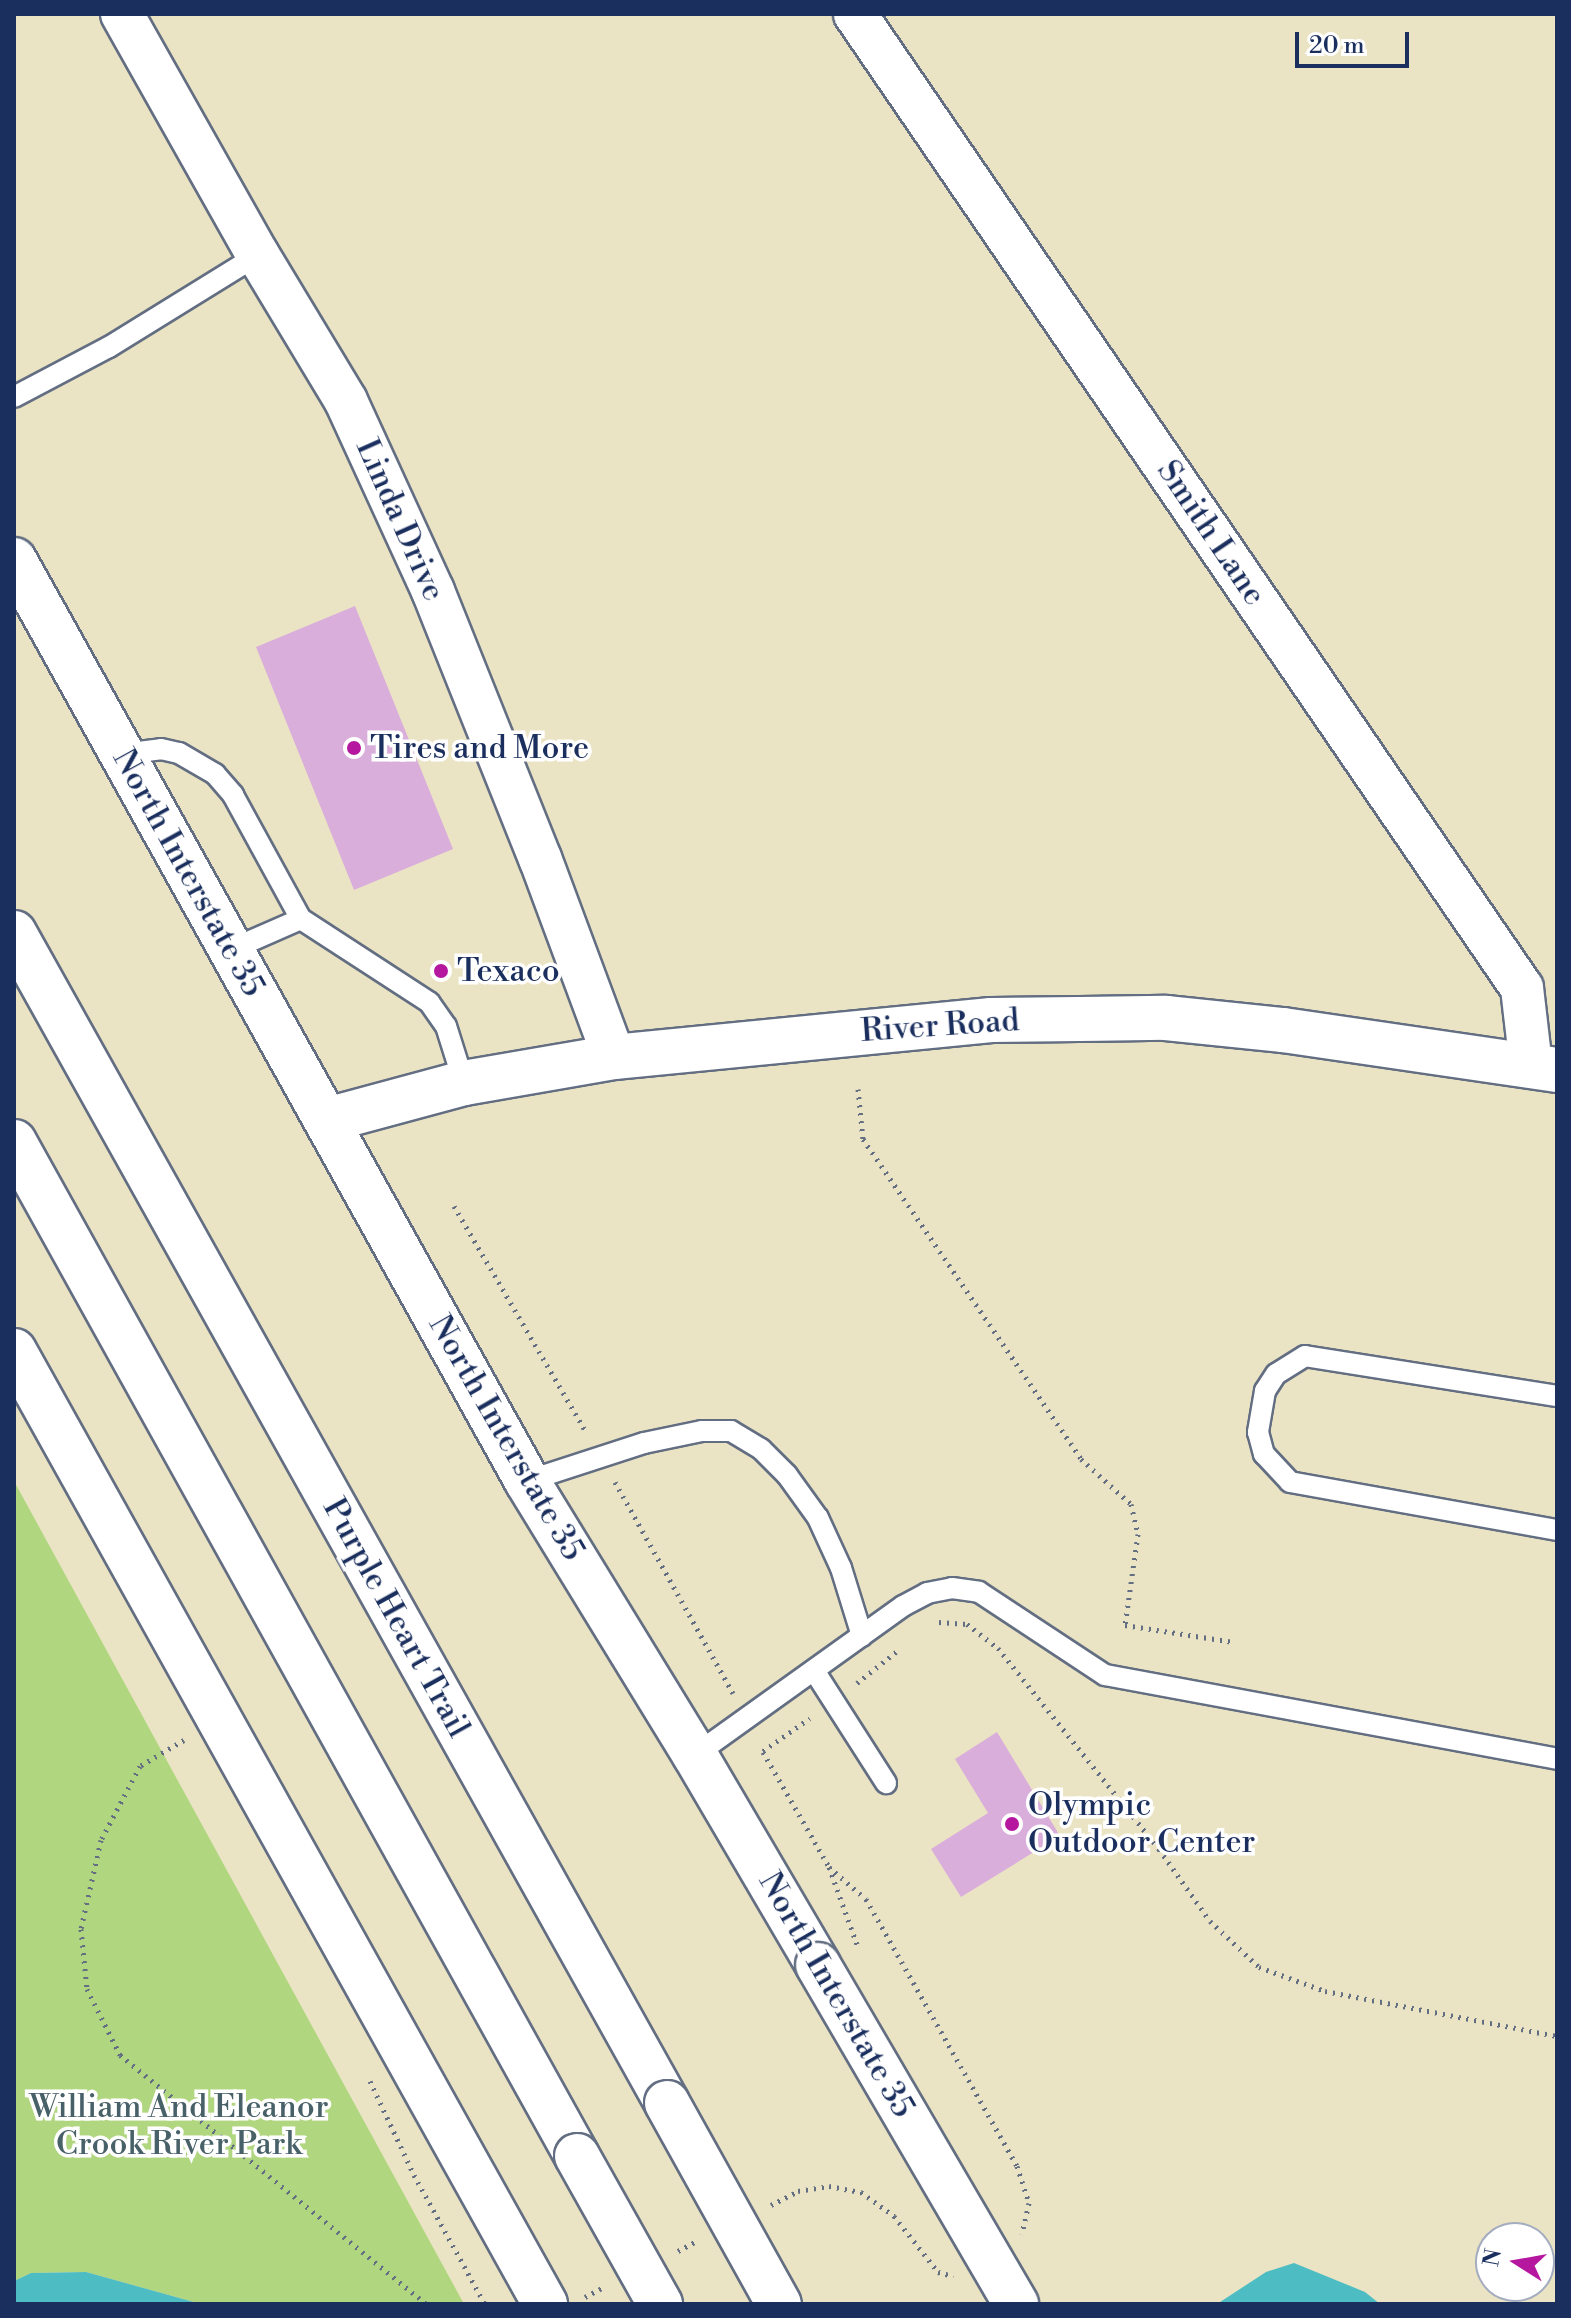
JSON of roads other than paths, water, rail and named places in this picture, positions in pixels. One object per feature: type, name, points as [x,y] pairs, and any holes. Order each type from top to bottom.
[{"type":"main road","name":"North Interstate 35","points":[[14,560],[527,1481],[695,1755],[1016,2304]]},
{"type":"main road","name":"Purple Heart Trail","points":[[14,933],[779,2304]]},
{"type":"main road","name":"River Road","points":[[327,1120],[464,1083],[614,1057],[991,1020],[1166,1018],[1283,1030],[1544,1068]]},
{"type":"main road","points":[[14,1142],[660,2304]]},
{"type":"main road","points":[[14,1351],[33,1400],[545,2304]]},
{"type":"street","name":"Linda Drive","points":[[122,14],[258,255],[346,401],[433,591],[540,858],[614,1057]]},
{"type":"street","name":"Smith Lane","points":[[855,14],[1522,988],[1544,1068]]},
{"type":"lane","points":[[14,397],[109,347],[258,255]]},
{"type":"lane","points":[[122,754],[161,749],[179,753],[215,774],[233,795],[301,919],[429,1002],[446,1026],[464,1083]]},
{"type":"lane","points":[[230,950],[301,919]]},
{"type":"lane","points":[[1557,1396],[1305,1356],[1276,1374],[1265,1391],[1258,1432],[1264,1454],[1290,1482],[1557,1530]]},
{"type":"lane","points":[[527,1481],[601,1457],[702,1431],[731,1431],[761,1449],[787,1475],[818,1518],[841,1568],[862,1636]]},
{"type":"lane","points":[[695,1755],[815,1672],[903,1606],[927,1593],[952,1588],[979,1592],[1105,1675],[1557,1759]]},
{"type":"lane","points":[[815,1672],[886,1783]]},
{"type":"water","points":[[1294,2263],[1365,2292],[1380,2304],[1217,2304],[1266,2272]]},
{"type":"water","points":[[86,2272],[201,2304],[14,2304],[14,2281],[31,2273]]},
{"type":"place","name":"Tires and More","points":[[354,748]]},
{"type":"place","name":"Texaco","points":[[441,971]]},
{"type":"place","name":"Olympic Outdoor Center","points":[[1012,1824]]},
{"type":"park label","name":"William And Eleanor Crook River Park","points":[[179,2126]]}]
